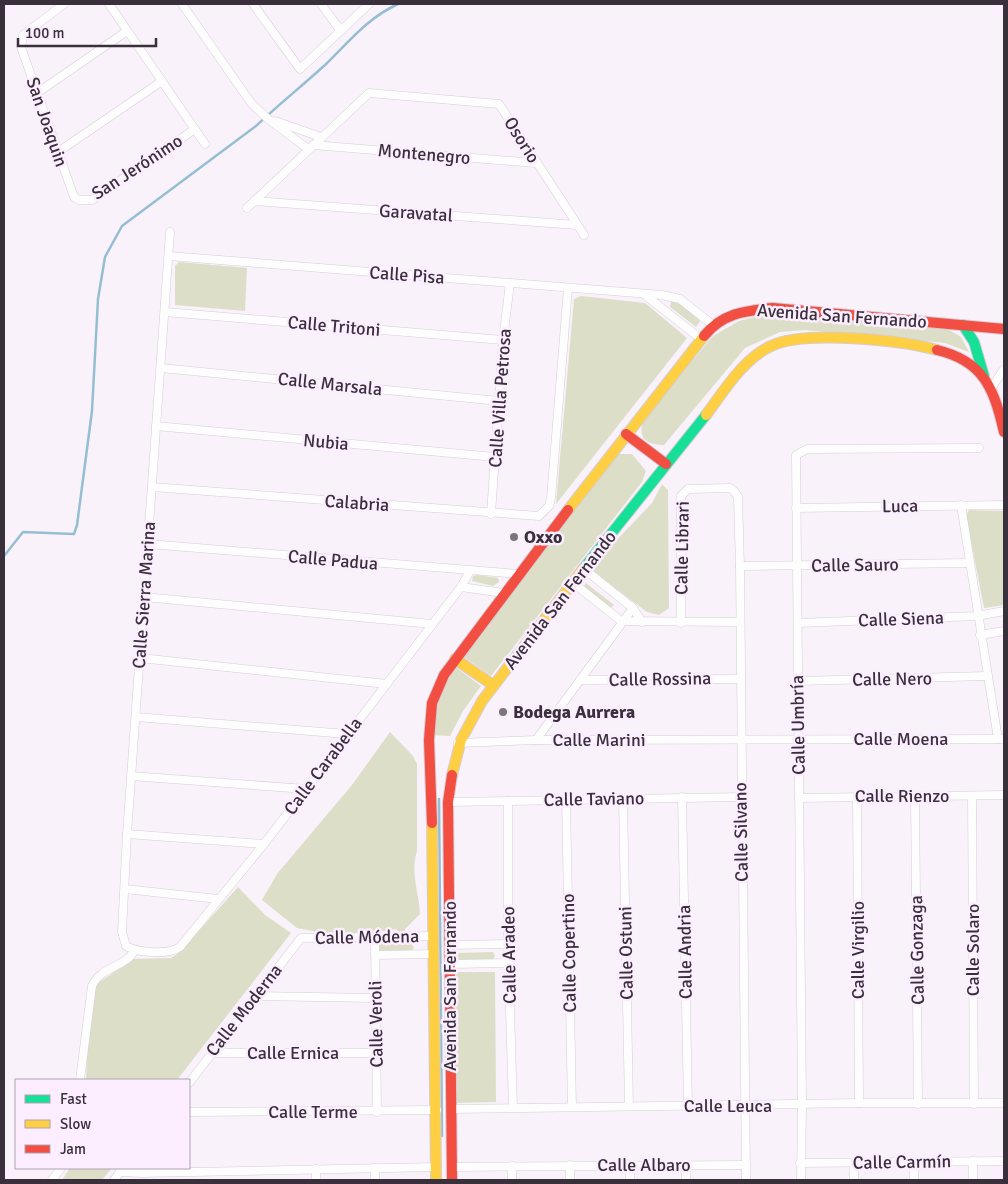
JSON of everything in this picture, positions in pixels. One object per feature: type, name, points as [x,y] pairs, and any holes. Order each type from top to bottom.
[{"type":"street","name":"San Joaquin","points":[[64,4],[23,35],[21,47],[74,197],[79,200]]},
{"type":"street","points":[[109,4],[205,144]]},
{"type":"street","points":[[182,4],[251,103],[268,119],[311,147]]},
{"type":"street","points":[[253,4],[300,69],[369,4]]},
{"type":"street","points":[[321,4],[341,31]]},
{"type":"street","points":[[37,93],[127,31]]},
{"type":"street","points":[[58,152],[162,81]]},
{"type":"street","name":"Osorio","points":[[321,137],[368,93],[499,104],[584,234]]},
{"type":"street","points":[[247,208],[321,137],[268,119]]},
{"type":"street","name":"San Jerónimo","points":[[79,200],[92,200],[195,129]]},
{"type":"street","name":"Montenegro","points":[[311,147],[536,163]]},
{"type":"street","name":"Garavatal","points":[[254,201],[577,225]]},
{"type":"street","name":"Calle Sierra Marina","points":[[135,950],[126,946],[122,939],[127,834],[170,232]]},
{"type":"street","name":"Calle Pisa","points":[[168,256],[662,295],[680,299],[713,326]]},
{"type":"street","name":"Calle Villa Petrosa","points":[[491,514],[503,340],[510,283]]},
{"type":"street","name":"Calabria","points":[[152,487],[491,514],[539,516],[549,506],[551,498],[568,288]]},
{"type":"street","points":[[645,295],[701,339]]},
{"type":"street","name":"Avenida San Fernando","points":[[436,1180],[437,1110],[430,715],[436,690],[455,659],[518,574],[701,339],[713,326],[727,316],[756,308],[1004,329]]},
{"type":"street","name":"Calle Tritoni","points":[[165,312],[503,340]]},
{"type":"street","points":[[963,325],[974,342],[984,377]]},
{"type":"street","name":"Avenida San Fernando","points":[[452,1180],[448,802],[454,757],[458,743],[472,715],[493,685],[572,582],[750,361],[770,346],[787,340],[809,337],[938,350],[963,358],[992,387],[998,402],[1004,432]]},
{"type":"street","name":"Calle Marsala","points":[[160,368],[499,401]]},
{"type":"street","points":[[992,387],[1004,370]]},
{"type":"street","name":"Nubia","points":[[156,426],[495,457]]},
{"type":"street","points":[[626,434],[666,464]]},
{"type":"street","name":"Calle Umbría","points":[[801,1180],[802,1105],[797,739],[798,623],[794,461],[796,455],[807,449],[979,448]]},
{"type":"street","name":"Calle Silvano","points":[[730,488],[738,498],[740,566],[739,679],[746,1180]]},
{"type":"street","name":"Calle Librari","points":[[681,623],[681,496],[688,489],[730,488]]},
{"type":"street","points":[[961,505],[987,676],[1001,739]]},
{"type":"street","name":"Luca","points":[[796,508],[1004,505]]},
{"type":"street","name":"Calle Padua","points":[[148,544],[518,574]]},
{"type":"street","name":"Calle Sauro","points":[[740,566],[797,567],[969,563]]},
{"type":"street","points":[[584,569],[632,608],[642,622]]},
{"type":"street","name":"Calle Carabella","points":[[135,950],[168,952],[180,947],[264,844],[461,587],[470,571]]},
{"type":"street","points":[[572,582],[621,621],[739,622]]},
{"type":"street","points":[[461,587],[504,593]]},
{"type":"street","points":[[144,597],[432,624]]},
{"type":"street","points":[[536,740],[632,608]]},
{"type":"street","name":"Calle Siena","points":[[798,623],[977,616],[1004,611]]},
{"type":"street","points":[[980,635],[1004,631]]},
{"type":"street","points":[[140,658],[387,684]]},
{"type":"street","points":[[455,659],[493,685]]},
{"type":"street","name":"Calle Nero","points":[[798,681],[987,676]]},
{"type":"street","name":"Calle Rossina","points":[[580,680],[739,679]]},
{"type":"street","points":[[136,717],[347,734]]},
{"type":"street","name":"Calle Moena","points":[[797,739],[1001,739]]},
{"type":"street","name":"Calle Marini","points":[[458,743],[536,740],[797,739]]},
{"type":"street","points":[[131,776],[306,789]]},
{"type":"street","name":"Calle Rienzo","points":[[799,798],[1004,795]]},
{"type":"street","name":"Calle Virgilio","points":[[856,796],[859,1103]]},
{"type":"street","name":"Calle Gonzaga","points":[[915,796],[918,1104]]},
{"type":"street","name":"Calle Solaro","points":[[972,796],[974,1104]]},
{"type":"street","name":"Calle Taviano","points":[[448,802],[741,797]]},
{"type":"street","name":"Calle Andria","points":[[682,798],[688,1106]]},
{"type":"street","name":"Calle Ostuni","points":[[623,799],[629,1106]]},
{"type":"street","name":"Calle Copertino","points":[[566,800],[572,1107]]},
{"type":"street","name":"Calle Aradeo","points":[[508,801],[508,963],[513,1108]]},
{"type":"street","points":[[127,834],[264,844]]},
{"type":"street","points":[[125,889],[218,899]]},
{"type":"street","name":"Calle Módena","points":[[300,938],[434,936]]},
{"type":"street","name":"Calle Veroli","points":[[374,937],[377,1112]]},
{"type":"street","name":"Calle Moderna","points":[[190,1082],[210,1053],[300,938]]},
{"type":"street","points":[[450,945],[508,944]]},
{"type":"street","points":[[80,1079],[92,986],[100,974],[128,960],[135,950]]},
{"type":"street","name":"Calle Módena","points":[[375,955],[434,954]]},
{"type":"street","points":[[451,964],[508,963]]},
{"type":"street","points":[[255,996],[375,998]]},
{"type":"street","name":"Calle Ernica","points":[[210,1053],[376,1053]]},
{"type":"street","name":"Calle Leuca","points":[[451,1109],[859,1103],[1004,1103]]},
{"type":"street","name":"Calle Terme","points":[[190,1112],[377,1112],[437,1110]]},
{"type":"street","points":[[436,1139],[451,1139]]},
{"type":"street","points":[[973,1161],[973,1180]]},
{"type":"street","name":"Calle Carmín","points":[[800,1164],[1004,1161]]},
{"type":"street","points":[[914,1162],[914,1180]]},
{"type":"street","points":[[854,1163],[854,1180]]},
{"type":"street","points":[[570,1165],[570,1180]]},
{"type":"street","points":[[630,1165],[630,1180]]},
{"type":"street","name":"Calle Albaro","points":[[452,1167],[746,1165]]},
{"type":"street","points":[[512,1166],[512,1180]]},
{"type":"street","points":[[686,1166],[686,1180]]},
{"type":"street","points":[[114,1180],[122,1170],[142,1177],[200,1176],[259,1171],[436,1167]]},
{"type":"street","points":[[375,1168],[375,1180]]},
{"type":"street","points":[[52,1180],[60,1169]]},
{"type":"street","points":[[316,1170],[316,1180]]},
{"type":"street","points":[[259,1171],[259,1180]]},
{"type":"green space","points":[[179,262],[247,268],[245,311],[175,305],[175,266]]},
{"type":"green space","points":[[581,296],[645,303],[687,338],[556,504],[574,299]]},
{"type":"green space","points":[[671,301],[681,304],[700,321],[696,327],[670,307]]},
{"type":"green space","points":[[767,314],[946,328],[961,337],[969,352],[945,343],[804,330],[780,332],[745,348],[664,445],[652,444],[644,439],[642,436],[643,420],[713,336],[739,321]]},
{"type":"green space","points":[[617,454],[632,454],[646,471],[642,482],[491,676],[462,656]]},
{"type":"green space","points":[[662,484],[668,490],[669,608],[659,615],[647,612],[589,569],[652,503]]},
{"type":"green space","points":[[969,510],[1004,511],[1004,605],[984,608],[966,515]]},
{"type":"green space","points":[[473,576],[498,578],[499,582],[493,586],[472,581]]},
{"type":"green space","points":[[586,583],[614,605],[610,608],[583,587]]},
{"type":"green space","points":[[454,666],[481,686],[463,711],[450,736],[431,735],[432,708]]},
{"type":"green space","points":[[390,732],[413,756],[417,764],[417,851],[414,867],[420,914],[405,929],[404,936],[396,929],[344,937],[297,928],[262,900],[277,874],[352,785]]},
{"type":"green space","points":[[238,887],[265,915],[291,933],[178,1079],[86,1079],[90,989],[133,959],[171,958],[180,952]]},
{"type":"green space","points":[[378,941],[410,941],[414,948],[411,951],[376,951]]},
{"type":"green space","points":[[493,952],[495,956],[492,960],[456,960],[454,957],[457,953]]},
{"type":"green space","points":[[451,972],[495,972],[496,1102],[455,1103]]},
{"type":"green space","points":[[69,1169],[111,1169],[102,1180],[62,1180]]},
{"type":"waterway","points":[[4,556],[23,532],[74,534],[77,525],[92,411],[98,299],[105,257],[122,226],[256,126],[325,65],[367,24],[398,4]]},
{"type":"waterway","points":[[439,799],[442,1136]]},
{"type":"traffic: fast","points":[[963,325],[974,342],[984,376]]},
{"type":"traffic: fast","points":[[583,569],[706,415]]},
{"type":"traffic: slow","points":[[568,510],[704,336]]},
{"type":"traffic: slow","points":[[706,415],[743,367],[761,352],[786,341],[806,338],[853,338],[901,343],[937,350]]},
{"type":"traffic: slow","points":[[452,775],[461,740],[482,701],[583,569]]},
{"type":"traffic: slow","points":[[455,659],[493,685]]},
{"type":"traffic: slow","points":[[432,823],[436,1180]]},
{"type":"traffic: jam","points":[[704,336],[719,322],[735,314],[773,308],[1004,329]]},
{"type":"traffic: jam","points":[[937,350],[966,361],[976,369],[991,390],[1004,432]]},
{"type":"traffic: jam","points":[[626,434],[666,464]]},
{"type":"traffic: jam","points":[[432,823],[429,740],[432,703],[444,675],[568,510]]},
{"type":"traffic: jam","points":[[452,775],[448,802],[452,1180]]},
{"type":"place","name":"Oxxo","points":[[514,537]]},
{"type":"place","name":"Bodega Aurrera","points":[[503,712]]}]
